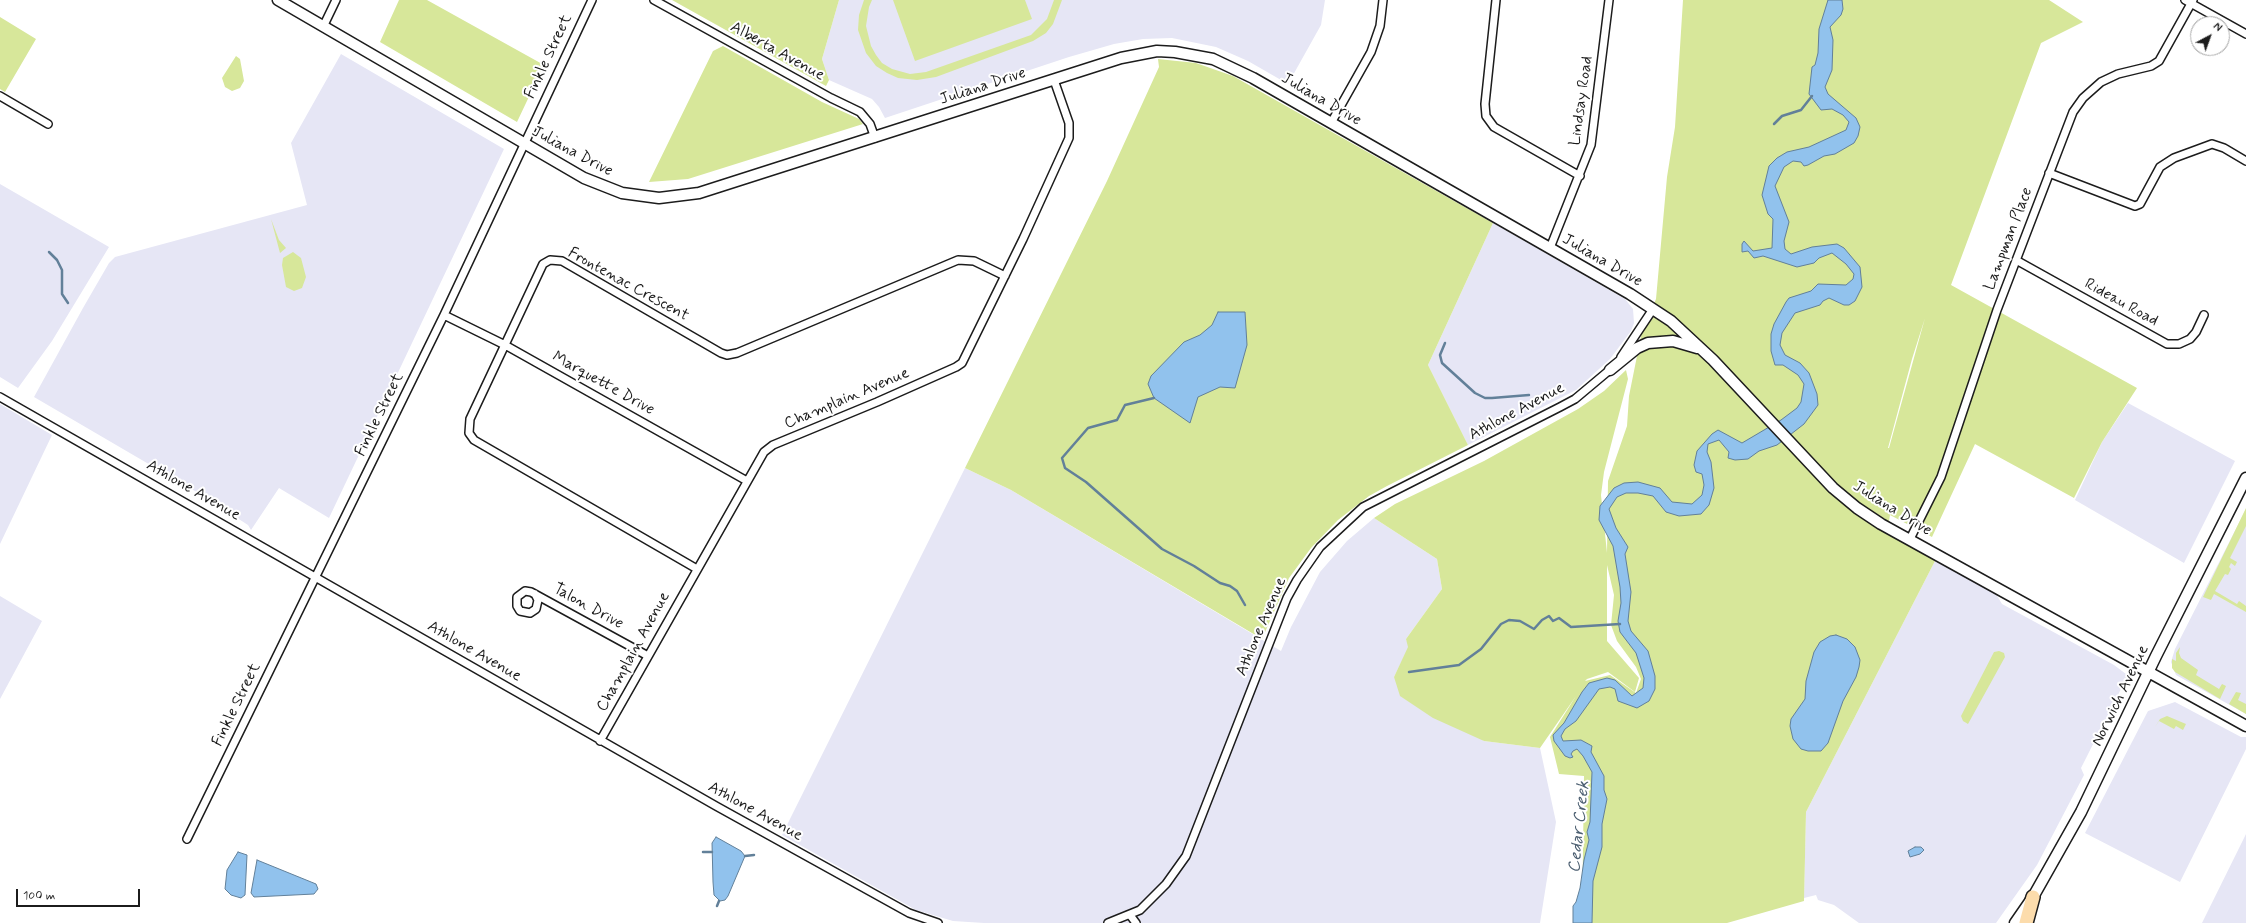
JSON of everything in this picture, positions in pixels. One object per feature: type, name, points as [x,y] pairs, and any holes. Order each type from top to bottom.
[{"type":"highway","points":[[2026,923],[2033,897]]},
{"type":"street","name":"Juliana Drive","points":[[278,0],[524,144],[602,187],[622,193],[659,198],[699,193],[875,138],[1103,63],[1141,53],[1157,51],[1187,53],[1213,59],[1240,71],[1550,248],[1653,309],[1679,328],[1713,360],[1845,499],[1871,517],[2246,726]]},
{"type":"street","points":[[323,27],[336,0]]},
{"type":"street","name":"Finkle Street","points":[[187,839],[444,315],[592,0]]},
{"type":"street","name":"Alberta Avenue","points":[[654,0],[831,98],[860,112],[870,124],[875,138]]},
{"type":"street","points":[[1331,123],[1371,52],[1380,26],[1383,0]]},
{"type":"street","points":[[1496,0],[1485,104],[1486,116],[1494,126],[1580,176]]},
{"type":"street","name":"Lindsay Road","points":[[1550,248],[1580,176],[1591,145],[1609,0]]},
{"type":"street","points":[[2190,1],[2246,34]]},
{"type":"street","name":"Lampman Place","points":[[1910,539],[1941,477],[1997,310],[2071,115],[2078,104],[2097,85],[2106,79],[2122,73],[2152,66],[2159,61],[2190,1]]},
{"type":"street","name":"Champlain Avenue","points":[[600,741],[764,452],[773,445],[956,368],[965,357],[1070,138],[1069,123],[1054,80]]},
{"type":"street","points":[[0,96],[48,124]]},
{"type":"street","points":[[2049,173],[2135,206],[2140,204],[2160,167],[2174,158],[2212,144],[2224,148],[2246,161]]},
{"type":"street","name":"Frontenac Crescent","points":[[697,569],[471,437],[468,429],[470,419],[540,268],[550,260],[562,261],[721,353],[727,355],[737,353],[958,260],[974,261],[1005,276]]},
{"type":"street","name":"Rideau Road","points":[[2016,260],[2167,344],[2179,344],[2190,339],[2196,332],[2204,315]]},
{"type":"street","name":"Athlone Avenue","points":[[1108,923],[1130,915],[1154,898],[1186,856],[1287,598],[1308,563],[1320,547],[1363,507],[1575,398],[1610,370],[1632,343],[1653,309]]},
{"type":"street","name":"Marquette Drive","points":[[444,315],[505,345],[747,481]]},
{"type":"street","points":[[1610,370],[1637,348],[1660,341],[1686,343],[1697,348],[1713,360]]},
{"type":"street","name":"Athlone Avenue","points":[[0,397],[600,741],[886,901],[909,913],[938,923]]},
{"type":"street","name":"Norwich Avenue","points":[[2014,923],[2033,897],[2081,812],[2246,478]]},
{"type":"street","name":"Talon Drive","points":[[535,594],[648,656]]},
{"type":"street","points":[[1130,915],[1136,923]]},
{"type":"shaded area","points":[[839,0],[1325,0],[1321,25],[1288,84],[1248,61],[1216,47],[1172,38],[1143,39],[1114,44],[1069,57],[885,118],[879,107],[872,99],[829,80],[822,59]]},
{"type":"shaded area","points":[[341,54],[504,149],[329,518],[279,488],[251,530],[248,525],[200,494],[34,397],[109,263],[115,257],[307,205],[291,143]]},
{"type":"shaded area","points":[[0,184],[109,247],[52,341],[18,388],[0,377]]},
{"type":"shaded area","points":[[1493,223],[1625,299],[1633,309],[1634,323],[1631,331],[1610,359],[1576,390],[1468,445],[1428,365]]},
{"type":"shaded area","points":[[2128,403],[2235,461],[2184,563],[2075,500],[2102,442]]},
{"type":"shaded area","points":[[0,404],[52,435],[0,544]]},
{"type":"shaded area","points":[[965,468],[1011,490],[1281,651],[1291,627],[1320,572],[1347,541],[1374,518],[1437,559],[1442,589],[1406,639],[1409,647],[1394,677],[1484,741],[1540,748],[1556,822],[1540,923],[984,923],[953,921],[916,910],[782,835]]},
{"type":"shaded area","points":[[2246,509],[2246,714],[2176,675],[2171,662],[2175,649]]},
{"type":"shaded area","points":[[1935,561],[1996,594],[2002,604],[2114,665],[2126,674],[2126,679],[2081,768],[2084,775],[2037,865],[1996,923],[1859,923],[1834,905],[1818,900],[1816,895],[1804,898],[1806,812]]},
{"type":"shaded area","points":[[0,596],[42,621],[0,699]]},
{"type":"shaded area","points":[[2175,702],[2241,737],[2246,737],[2246,749],[2180,882],[2085,833],[2148,711]]},
{"type":"shaded area","points":[[2246,834],[2246,923],[2202,923]]},
{"type":"green space","points":[[399,0],[427,0],[544,65],[517,122],[380,42]]},
{"type":"green space","points":[[672,0],[839,0],[822,59],[829,80],[826,86]]},
{"type":"green space","points":[[864,0],[872,0],[869,7],[866,26],[871,46],[876,55],[882,63],[892,69],[910,74],[926,72],[1031,35],[1047,19],[1054,0],[1062,0],[1053,24],[1046,33],[1033,41],[936,77],[917,80],[898,78],[887,73],[876,66],[866,53],[858,30],[859,15]]},
{"type":"green space","points":[[893,0],[1025,0],[1032,19],[915,61]]},
{"type":"green space","points":[[1683,0],[2049,0],[2083,22],[2041,43],[1951,285],[2137,388],[2102,442],[2074,498],[1975,444],[1932,537],[1890,515],[1887,533],[1935,561],[1806,812],[1804,901],[1727,923],[1582,923],[1584,776],[1559,774],[1550,737],[1576,696],[1540,748],[1484,741],[1433,718],[1400,696],[1394,677],[1408,647],[1406,639],[1442,589],[1437,559],[1374,518],[1395,504],[1484,461],[1578,409],[1604,391],[1626,370],[1628,379],[1604,472],[1601,495],[1607,553],[1608,481],[1627,426],[1629,396],[1642,331],[1656,299],[1667,177],[1675,127]],"holes":[[[1925,318],[1889,448],[1888,448],[1912,359]],[[1607,565],[1614,595],[1611,625],[1617,641],[1636,667],[1641,679],[1636,693],[1610,675],[1585,681],[1608,672],[1635,692],[1639,678],[1607,641]]]},
{"type":"green space","points":[[0,17],[36,39],[5,92],[0,89]]},
{"type":"green space","points":[[723,46],[822,102],[859,119],[863,124],[688,179],[649,182],[713,51]]},
{"type":"green space","points":[[236,56],[240,59],[244,81],[240,88],[232,91],[225,87],[222,78]]},
{"type":"green space","points":[[1158,59],[1196,63],[1233,76],[1493,223],[1428,365],[1468,445],[1369,496],[1338,520],[1311,548],[1289,578],[1262,639],[1011,490],[965,468],[1107,181],[1159,67]]},
{"type":"green space","points":[[271,219],[279,240],[286,248],[280,253]]},
{"type":"green space","points":[[293,252],[301,258],[306,277],[302,288],[294,291],[286,287],[282,265],[283,258]]},
{"type":"green space","points":[[2246,508],[2246,526],[2230,558],[2237,562],[2235,566],[2231,563],[2229,567],[2231,569],[2228,575],[2225,574],[2215,591],[2237,604],[2239,601],[2246,606],[2246,612],[2214,594],[2211,600],[2203,597]]},
{"type":"green space","points":[[2180,647],[2179,653],[2181,658],[2198,670],[2196,675],[2219,689],[2222,684],[2226,686],[2220,699],[2175,672],[2172,668],[2172,659],[2176,661],[2176,653]]},
{"type":"green space","points":[[1999,651],[2004,653],[2005,657],[1968,724],[1963,721],[1961,716],[1994,652]]},
{"type":"green space","points":[[2236,692],[2241,693],[2238,700],[2246,704],[2246,714],[2229,704]]},
{"type":"green space","points":[[2167,716],[2186,724],[2183,730],[2176,726],[2174,729],[2159,721],[2155,727],[2160,719]]},
{"type":"water","points":[[1828,0],[1842,0],[1843,9],[1841,15],[1830,27],[1833,40],[1832,70],[1825,87],[1828,94],[1856,118],[1860,127],[1858,136],[1854,143],[1835,154],[1824,156],[1808,165],[1804,166],[1801,162],[1793,161],[1784,167],[1775,186],[1789,222],[1784,241],[1785,249],[1791,254],[1812,247],[1837,244],[1844,248],[1860,267],[1862,287],[1855,301],[1849,305],[1844,305],[1829,298],[1823,301],[1820,305],[1795,313],[1782,333],[1780,345],[1785,355],[1800,363],[1809,373],[1817,394],[1818,405],[1804,424],[1777,445],[1759,451],[1748,459],[1735,460],[1728,458],[1729,452],[1719,440],[1708,444],[1707,452],[1711,462],[1714,488],[1709,505],[1701,514],[1679,516],[1666,512],[1653,496],[1638,493],[1626,493],[1617,497],[1609,509],[1616,528],[1628,547],[1625,554],[1631,592],[1628,621],[1631,631],[1648,651],[1655,676],[1655,689],[1649,701],[1637,708],[1618,701],[1615,689],[1610,687],[1599,689],[1576,721],[1565,729],[1561,736],[1563,741],[1581,740],[1592,746],[1591,752],[1604,776],[1604,790],[1607,799],[1602,824],[1602,847],[1593,881],[1592,923],[1573,923],[1573,906],[1576,902],[1580,888],[1584,860],[1589,840],[1587,832],[1590,822],[1592,772],[1583,756],[1577,749],[1571,754],[1573,757],[1570,758],[1565,756],[1554,741],[1553,735],[1564,723],[1589,683],[1607,678],[1615,680],[1632,696],[1643,688],[1644,678],[1636,653],[1620,632],[1618,621],[1621,603],[1620,587],[1613,546],[1599,520],[1600,506],[1614,488],[1624,483],[1638,482],[1660,488],[1672,502],[1692,504],[1702,495],[1704,485],[1702,474],[1696,472],[1694,465],[1697,451],[1712,434],[1718,430],[1742,443],[1781,420],[1797,408],[1801,402],[1804,384],[1798,375],[1783,365],[1775,365],[1771,351],[1771,334],[1774,324],[1786,302],[1789,298],[1811,291],[1818,284],[1846,285],[1853,279],[1854,274],[1846,264],[1832,253],[1819,258],[1814,263],[1797,267],[1763,256],[1754,258],[1748,251],[1742,252],[1742,244],[1744,241],[1753,251],[1772,248],[1773,219],[1768,214],[1762,195],[1769,166],[1777,158],[1787,152],[1809,147],[1846,130],[1849,122],[1843,115],[1832,109],[1821,110],[1809,94],[1812,67],[1815,65],[1818,53],[1819,29]]},
{"type":"water","points":[[1218,312],[1245,312],[1247,345],[1235,388],[1220,387],[1198,397],[1190,423],[1154,398],[1148,384],[1151,376],[1184,342],[1200,335],[1212,325]]},
{"type":"water","points":[[1836,635],[1847,639],[1855,647],[1860,660],[1859,667],[1856,677],[1843,701],[1828,743],[1821,751],[1808,751],[1801,749],[1793,739],[1790,726],[1791,719],[1805,699],[1806,681],[1814,652],[1820,642],[1830,636]]},
{"type":"water","points":[[716,837],[741,851],[745,856],[728,896],[725,900],[720,901],[714,895],[713,882],[712,843]]},
{"type":"water","points":[[1915,847],[1921,847],[1924,850],[1920,854],[1910,857],[1908,851]]},
{"type":"water","points":[[238,852],[247,855],[245,895],[241,898],[231,895],[225,889],[227,870]]},
{"type":"water","points":[[257,860],[316,884],[318,889],[314,894],[254,897],[251,893]]},
{"type":"waterway","points":[[1774,124],[1782,116],[1801,110],[1812,96]]},
{"type":"waterway","points":[[49,252],[57,260],[62,270],[62,294],[68,303]]},
{"type":"waterway","points":[[1445,343],[1440,355],[1442,363],[1475,393],[1485,398],[1529,395]]},
{"type":"waterway","points":[[1154,398],[1125,405],[1117,420],[1088,428],[1062,458],[1065,468],[1086,482],[1162,549],[1194,566],[1220,583],[1230,586],[1237,591],[1245,605]]},
{"type":"waterway","points":[[1409,672],[1459,665],[1481,649],[1501,624],[1509,620],[1520,621],[1534,629],[1542,620],[1549,616],[1553,621],[1559,618],[1571,627],[1620,624]]},
{"type":"waterway","points":[[703,852],[712,852]]},
{"type":"waterway","points":[[745,856],[754,855]]},
{"type":"waterway","points":[[717,906],[719,901]]},
{"type":"water label","name":"Cedar Creek","points":[[1580,827]]}]
